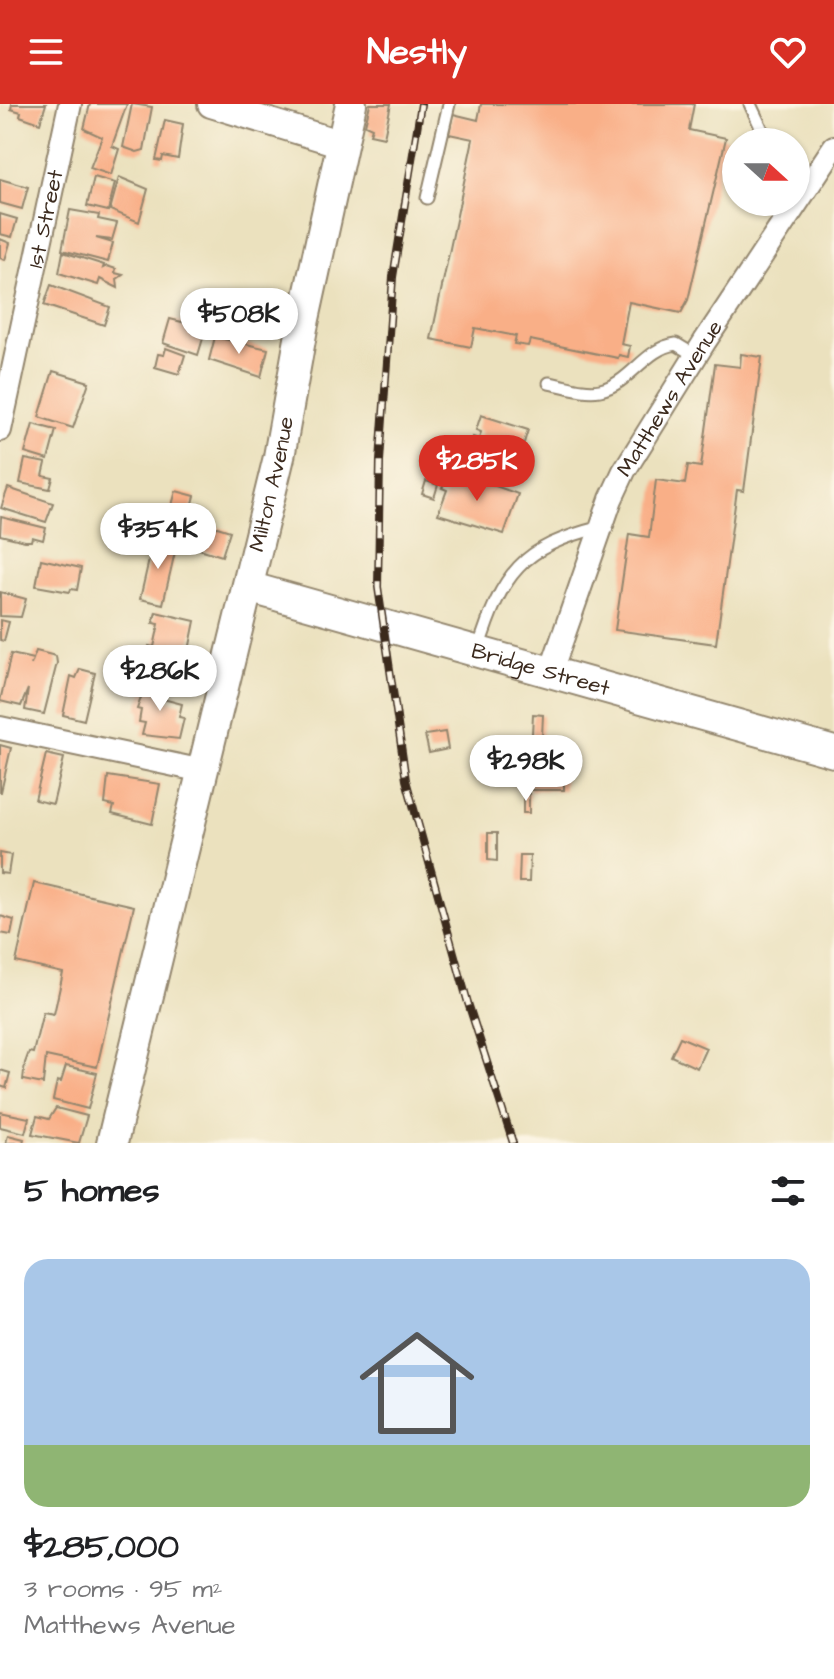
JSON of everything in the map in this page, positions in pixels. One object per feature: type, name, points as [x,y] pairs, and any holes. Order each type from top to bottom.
[{"type":"main road","name":"Milton Avenue","points":[[112,1143],[279,457],[302,328],[351,104]]},
{"type":"main road","name":"Bridge Street","points":[[248,587],[477,654],[832,748]]},
{"type":"street","name":"1st Street","points":[[0,430],[70,104]]},
{"type":"street","points":[[211,104],[342,144]]},
{"type":"street","name":"Matthews Avenue","points":[[810,173],[834,147]]},
{"type":"street","name":"Matthews Avenue","points":[[550,674],[601,527],[624,471],[781,216]]},
{"type":"street","points":[[0,728],[203,771]]},
{"type":"lane","points":[[427,198],[449,104]]},
{"type":"lane","points":[[750,104],[761,128]]},
{"type":"lane","points":[[549,383],[588,390],[604,389],[659,348],[676,344],[696,356]]},
{"type":"lane","points":[[477,654],[494,598],[526,557],[569,535],[601,527]]},
{"type":"building","points":[[12,104],[46,104],[40,123],[20,116],[21,112],[11,109]]},
{"type":"building","points":[[90,104],[127,104],[112,146],[119,149],[111,175],[90,168],[102,137],[84,129]]},
{"type":"building","points":[[132,104],[152,107],[144,150],[137,152],[123,147]]},
{"type":"building","points":[[370,104],[391,104],[384,137],[370,134],[372,128],[365,125]]},
{"type":"building","points":[[481,104],[694,104],[689,130],[722,137],[722,155],[688,300],[681,313],[629,302],[621,344],[630,346],[628,357],[619,355],[618,358],[530,340],[528,346],[514,344],[516,336],[475,328],[471,347],[431,339],[473,139],[449,134],[453,114],[478,120]]},
{"type":"building","points":[[165,120],[183,124],[178,159],[163,156],[162,161],[156,160]]},
{"type":"building","points":[[94,177],[115,183],[108,211],[87,206]]},
{"type":"building","points":[[119,177],[148,189],[139,222],[110,210]]},
{"type":"building","points":[[0,179],[28,187],[22,209],[0,203]]},
{"type":"building","points":[[70,210],[99,215],[98,219],[117,223],[112,240],[96,238],[113,243],[108,262],[62,250]]},
{"type":"building","points":[[0,214],[17,219],[12,237],[0,234]]},
{"type":"building","points":[[0,239],[10,243],[5,260],[0,258]]},
{"type":"building","points":[[63,252],[104,265],[103,268],[116,269],[115,273],[123,275],[117,279],[118,288],[100,279],[98,285],[59,273]]},
{"type":"building","points":[[51,285],[110,307],[104,325],[44,305]]},
{"type":"building","points":[[170,319],[190,324],[193,332],[204,335],[198,355],[163,343]]},
{"type":"building","points":[[215,337],[268,349],[261,377],[209,360]]},
{"type":"building","points":[[166,348],[185,355],[179,374],[155,367],[158,354],[164,355]]},
{"type":"building","points":[[741,354],[762,357],[744,491],[737,490],[716,644],[615,630],[629,534],[649,537],[656,480],[685,484],[688,465],[701,467],[715,364],[740,367]]},
{"type":"building","points":[[53,371],[89,382],[73,428],[39,417]]},
{"type":"building","points":[[481,415],[528,430],[523,446],[517,444],[515,451],[520,453],[510,484],[463,469],[473,437],[479,439],[481,432],[476,430]]},
{"type":"building","points":[[33,424],[56,430],[48,460],[25,453]]},
{"type":"building","points":[[25,459],[46,463],[43,476],[53,478],[50,489],[20,483]]},
{"type":"building","points":[[453,471],[518,494],[504,534],[438,514],[447,490],[442,488]]},
{"type":"building","points":[[426,481],[438,485],[434,498],[422,494]]},
{"type":"building","points":[[8,488],[53,503],[46,522],[1,508]]},
{"type":"building","points":[[176,491],[195,496],[188,521],[169,516]]},
{"type":"building","points":[[1,517],[46,528],[43,540],[32,537],[31,541],[25,541],[0,535]]},
{"type":"building","points":[[198,521],[230,531],[222,556],[190,546]]},
{"type":"building","points":[[154,538],[177,543],[163,604],[140,599]]},
{"type":"building","points":[[41,559],[81,568],[77,590],[71,589],[70,592],[36,586]]},
{"type":"building","points":[[0,592],[26,599],[21,617],[0,616]]},
{"type":"building","points":[[156,612],[195,621],[186,665],[146,657],[149,646],[154,647],[159,624],[153,623]]},
{"type":"building","points":[[0,620],[9,622],[4,641],[0,640]]},
{"type":"building","points":[[36,651],[56,656],[57,663],[44,714],[25,710],[28,689],[21,706],[0,701],[11,654],[33,659],[31,665]]},
{"type":"building","points":[[80,669],[95,673],[84,720],[63,715],[71,676],[76,678]]},
{"type":"building","points":[[147,681],[166,685],[163,699],[182,704],[179,717],[184,718],[179,739],[142,735],[145,723],[139,722],[141,710],[137,709]]},
{"type":"building","points":[[533,714],[543,715],[542,737],[547,737],[547,743],[541,743],[541,754],[531,754]]},
{"type":"building","points":[[445,732],[448,749],[429,753],[425,735]]},
{"type":"building","points":[[0,745],[11,748],[1,792],[0,792]]},
{"type":"building","points":[[46,754],[64,758],[53,804],[35,800]]},
{"type":"building","points":[[531,766],[564,766],[564,790],[530,790]]},
{"type":"building","points":[[108,776],[160,784],[152,824],[112,814],[114,806],[105,804]]},
{"type":"building","points":[[523,793],[529,793],[529,813],[523,813]]},
{"type":"building","points":[[488,833],[497,833],[497,861],[488,860]]},
{"type":"building","points":[[0,853],[11,855],[8,874],[0,873]]},
{"type":"building","points":[[520,855],[530,855],[529,882],[519,882]]},
{"type":"building","points":[[34,883],[134,906],[97,1067],[46,1056],[43,1084],[23,1080],[25,1063],[29,1052],[33,1053],[43,1012],[54,1014],[63,973],[16,962]]},
{"type":"building","points":[[0,916],[14,920],[11,935],[0,933]]},
{"type":"building","points":[[680,1037],[706,1048],[697,1068],[671,1056]]},
{"type":"building","points":[[66,1066],[97,1073],[88,1109],[53,1100],[57,1081],[61,1082]]},
{"type":"building","points":[[0,1070],[10,1073],[6,1088],[0,1086]]},
{"type":"building","points":[[56,1108],[87,1116],[79,1143],[32,1134],[37,1116],[49,1119]]},
{"type":"building","points":[[0,1112],[29,1118],[25,1133],[0,1127]]},
{"type":"building","points":[[8,1135],[24,1139],[23,1143],[6,1143]]},
{"type":"railway","points":[[421,104],[393,277],[380,461],[378,587],[406,780],[468,1003],[513,1143]]}]
